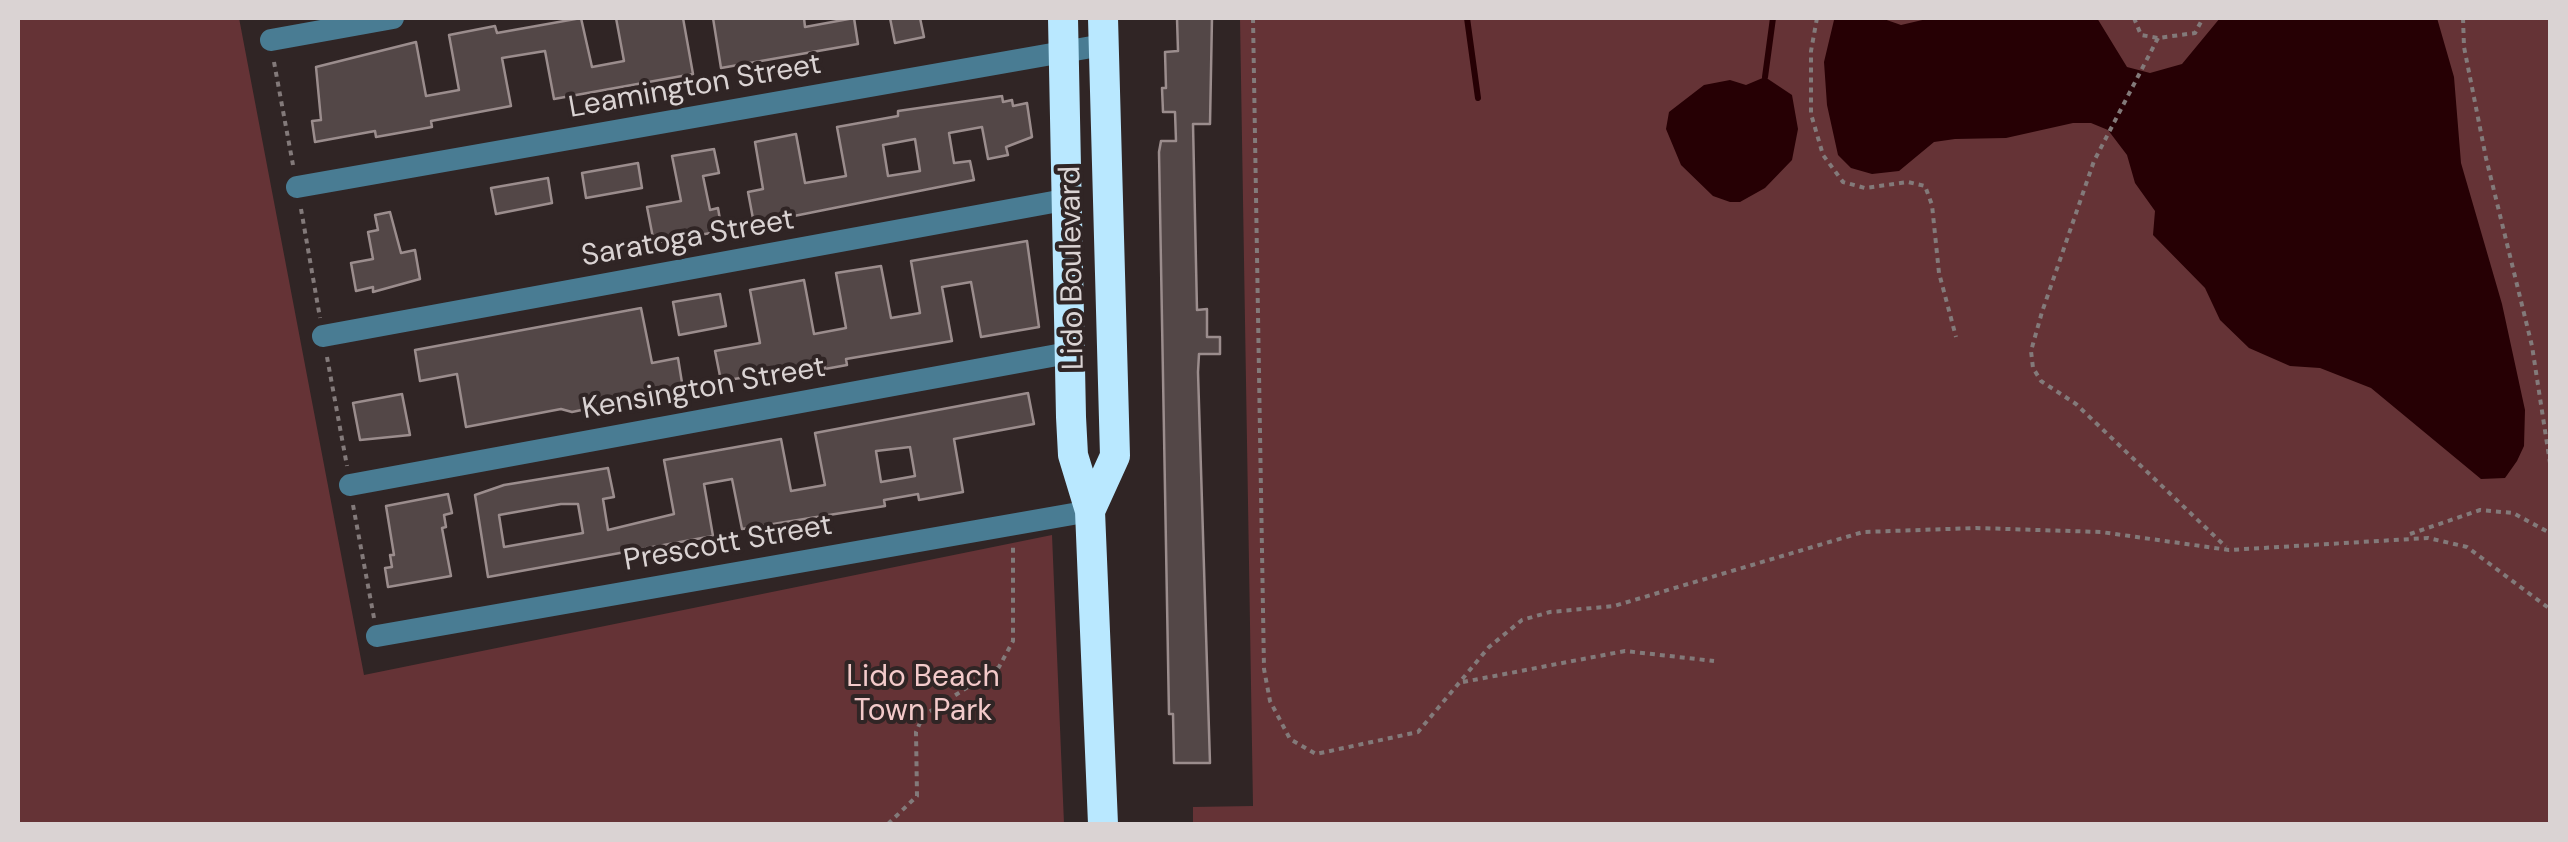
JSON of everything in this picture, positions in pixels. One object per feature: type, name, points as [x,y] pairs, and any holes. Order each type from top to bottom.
[{"type":"highway","name":"Lido Boulevard","points":[[1063,18],[1064,200],[1073,456],[1090,511],[1103,824]]},
{"type":"highway","name":"Lido Boulevard","points":[[1090,511],[1115,456],[1103,31]]},
{"type":"street","points":[[270,40],[393,18]]},
{"type":"street","name":"Leamington Street","points":[[297,187],[1064,52],[1103,31]]},
{"type":"street","name":"Saratoga Street","points":[[323,336],[1064,200]]},
{"type":"street","name":"Kensington Street","points":[[350,484],[1068,353]]},
{"type":"street","name":"Prescott Street","points":[[377,636],[1090,511]]},
{"type":"path","points":[[1253,18],[1263,419],[1261,576],[1270,700],[1290,740],[1316,754],[1418,732],[1490,646],[1522,620],[1550,612],[1614,606],[1864,532],[1976,528],[2101,532],[2229,550],[2406,536],[2466,546],[2550,609]]},
{"type":"path","points":[[1817,18],[1811,51],[1811,114],[1823,155],[1843,182],[1865,188],[1908,182],[1925,186],[1932,206],[1939,274],[1956,337]]},
{"type":"path","points":[[2134,18],[2141,35],[2158,38],[2195,32],[2203,18]]},
{"type":"path","points":[[2463,18],[2464,47],[2482,140],[2532,346],[2550,463]]},
{"type":"path","points":[[2158,38],[2104,138],[2031,351],[2041,381],[2076,404],[2229,550]]},
{"type":"path","points":[[2406,536],[2480,510],[2513,513],[2550,534]]},
{"type":"path","points":[[888,824],[917,796],[916,732],[923,716],[999,667],[1013,641],[1016,608],[1012,524]]},
{"type":"path","points":[[1462,682],[1624,651],[1714,661]]},
{"type":"green space","name":"Lido Beach Town Park","points":[[18,18],[239,18],[364,675],[1052,535],[1064,824],[18,824]]},
{"type":"green space","points":[[1240,18],[2550,18],[2550,824],[1193,824],[1193,807],[1253,806]]},
{"type":"shaded area","points":[[1881,18],[1901,25],[1931,18],[2097,18],[2127,67],[2150,73],[2182,64],[2220,18],[2437,18],[2454,77],[2461,163],[2502,304],[2525,410],[2524,446],[2517,461],[2505,478],[2481,479],[2371,388],[2320,368],[2290,366],[2249,348],[2220,320],[2205,288],[2153,235],[2155,211],[2135,183],[2127,155],[2108,130],[2091,123],[2073,123],[2006,138],[1934,142],[1899,171],[1872,174],[1851,168],[1838,155],[1827,105],[1824,62],[1834,20]]},
{"type":"shaded area","points":[[1765,77],[1792,95],[1798,129],[1792,160],[1765,188],[1740,202],[1713,196],[1681,165],[1666,129],[1669,112],[1704,85],[1730,80],[1746,85]]},
{"type":"building","points":[[581,18],[592,67],[624,61],[616,18],[683,18],[693,74],[554,99],[545,51],[502,58],[511,106],[431,121],[432,127],[376,137],[375,131],[315,142],[312,121],[321,120],[316,67],[416,42],[426,96],[459,90],[449,35],[495,26],[497,33]]},
{"type":"building","points":[[713,18],[804,18],[805,27],[854,18],[858,44],[721,68]]},
{"type":"building","points":[[890,18],[920,18],[924,37],[895,43]]},
{"type":"building","points":[[1177,18],[1212,18],[1210,124],[1193,124],[1197,310],[1207,309],[1207,337],[1220,337],[1220,354],[1199,354],[1198,372],[1210,763],[1174,763],[1173,714],[1169,714],[1159,152],[1161,141],[1176,141],[1175,112],[1163,112],[1162,88],[1166,88],[1165,52],[1178,51]]},
{"type":"building","points":[[1002,96],[1003,102],[1012,100],[1013,106],[1027,103],[1032,137],[1006,147],[1008,155],[988,159],[982,127],[949,133],[954,163],[970,161],[974,180],[754,224],[748,192],[763,189],[755,142],[796,134],[805,183],[846,176],[837,127],[898,116],[898,111]],"holes":[[[915,139],[920,171],[888,176],[883,145]]]},
{"type":"building","points":[[714,149],[719,173],[703,176],[710,210],[718,208],[722,231],[654,243],[647,207],[681,201],[672,156]]},
{"type":"building","points":[[638,163],[642,188],[586,198],[582,173]]},
{"type":"building","points":[[548,178],[552,203],[496,214],[491,188]]},
{"type":"building","points":[[390,212],[401,253],[415,250],[420,279],[373,292],[373,287],[356,291],[351,263],[373,259],[368,232],[378,230],[375,215]]},
{"type":"building","points":[[1027,241],[1039,327],[981,337],[971,282],[942,287],[952,341],[846,359],[847,365],[825,369],[824,363],[762,374],[763,379],[748,382],[747,377],[721,381],[715,351],[760,343],[750,290],[804,280],[814,334],[846,328],[836,273],[881,266],[891,318],[920,313],[911,261]]},
{"type":"building","points":[[720,294],[726,326],[679,335],[673,302]]},
{"type":"building","points":[[641,308],[652,363],[678,358],[683,389],[572,412],[561,409],[466,427],[457,374],[420,381],[415,350]]},
{"type":"building","points":[[1028,393],[1034,424],[954,439],[963,492],[919,500],[918,494],[884,500],[885,506],[742,529],[732,479],[704,484],[713,536],[488,577],[475,495],[504,485],[608,468],[614,497],[603,499],[608,530],[674,514],[664,460],[781,439],[791,491],[825,485],[815,433]],"holes":[[[910,447],[915,476],[881,482],[876,451]],[[578,504],[583,533],[504,547],[499,515]]]},
{"type":"building","points":[[402,394],[410,435],[360,440],[353,403]]},
{"type":"building","points":[[448,494],[452,513],[444,515],[446,527],[442,528],[451,576],[388,587],[385,568],[392,567],[390,555],[394,555],[386,506]]},
{"type":"waterway","points":[[1467,18],[1478,98]]},
{"type":"waterway","points":[[1765,77],[1773,18]]}]
